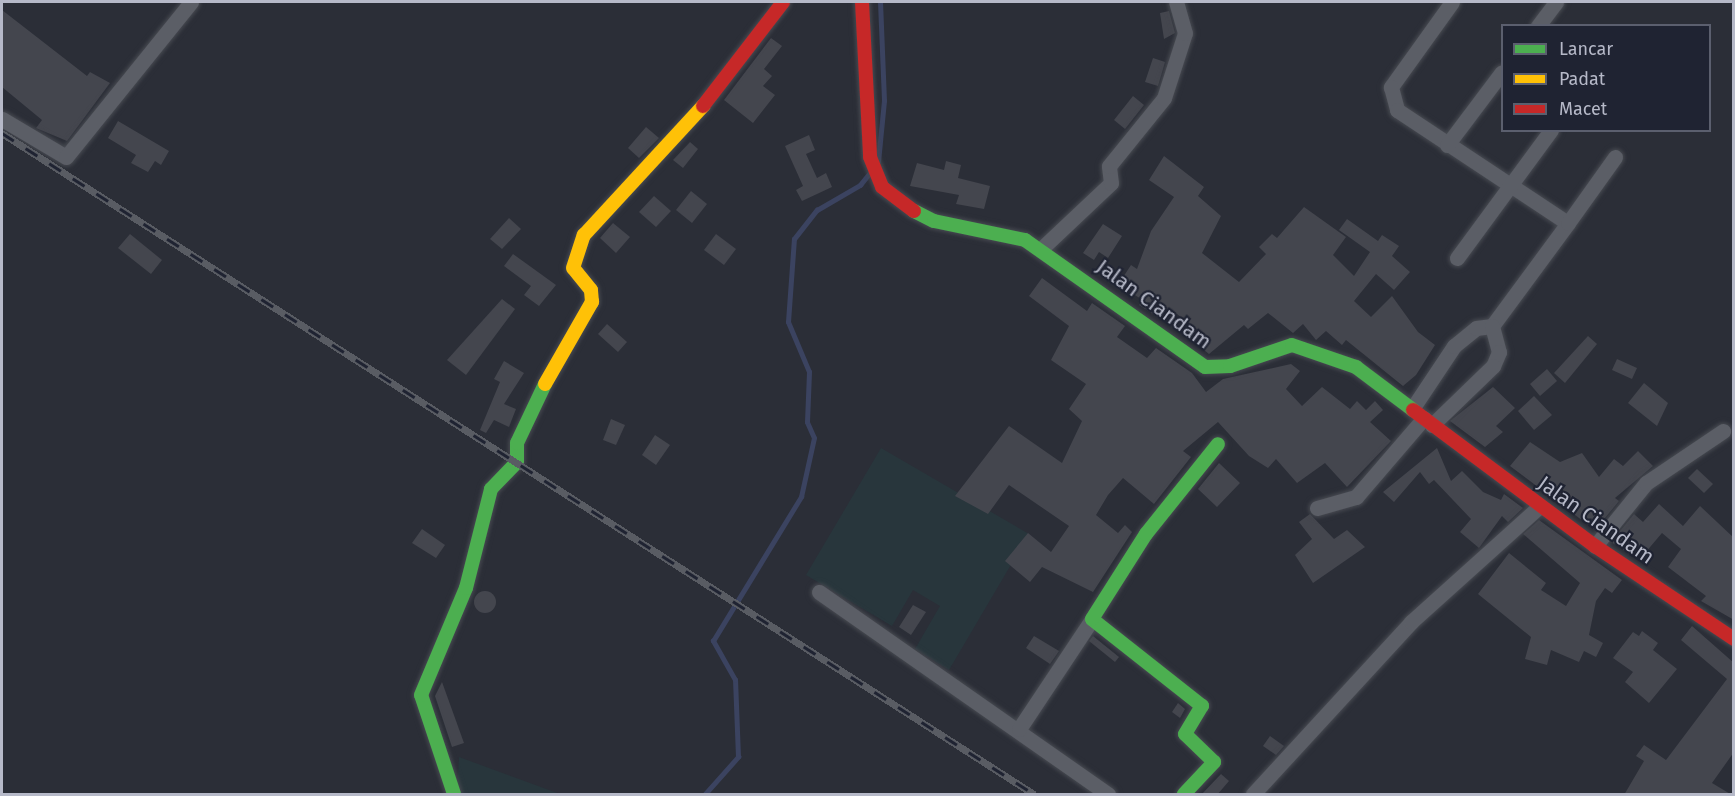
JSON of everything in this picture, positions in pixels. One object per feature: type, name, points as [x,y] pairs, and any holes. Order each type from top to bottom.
[{"type":"street","points":[[2,119],[66,157],[191,2]]},
{"type":"street","points":[[454,795],[421,695],[466,588],[491,489],[518,462],[517,442],[535,401],[592,302],[591,290],[573,268],[584,235],[684,131],[783,2]]},
{"type":"street","name":"Jalan Ciandam","points":[[862,2],[875,173],[892,198],[923,217],[1013,235],[1041,249],[1195,363],[1221,368],[1276,348],[1299,346],[1364,371],[1423,418],[1595,546],[1734,639]]},
{"type":"street","points":[[1041,249],[1111,183],[1108,166],[1164,98],[1185,33],[1176,2]]},
{"type":"street","points":[[1452,2],[1390,87],[1397,110],[1568,223]]},
{"type":"street","points":[[1540,24],[1556,2]]},
{"type":"street","points":[[1447,145],[1501,75]]},
{"type":"street","points":[[1457,258],[1550,132]]},
{"type":"street","points":[[1492,327],[1615,157]]},
{"type":"street","points":[[1317,508],[1356,497],[1423,418],[1493,366],[1499,352],[1492,327]]},
{"type":"street","points":[[1423,418],[1454,346],[1476,328],[1492,327]]},
{"type":"street","points":[[1595,546],[1646,483],[1723,431]]},
{"type":"street","points":[[1019,729],[1146,534],[1218,444]]},
{"type":"street","points":[[1253,795],[1411,622],[1540,506]]},
{"type":"street","points":[[819,592],[1019,729],[1108,795]]},
{"type":"street","points":[[1092,619],[1202,706],[1185,734],[1214,762],[1184,795]]},
{"type":"shaded area","points":[[881,448],[1029,534],[949,670],[915,649],[940,606],[913,590],[892,626],[806,575]]},
{"type":"shaded area","points":[[459,757],[560,794],[457,794]]},
{"type":"building","points":[[2,10],[87,76],[90,72],[110,83],[67,141],[36,128],[42,120],[2,87]]},
{"type":"building","points":[[1169,11],[1175,33],[1164,39],[1160,13]]},
{"type":"building","points":[[771,38],[782,46],[764,69],[772,76],[763,86],[775,95],[753,123],[724,100]]},
{"type":"building","points":[[1153,58],[1165,62],[1158,86],[1145,82]]},
{"type":"building","points":[[1133,96],[1144,105],[1125,129],[1114,120]]},
{"type":"building","points":[[118,121],[169,151],[161,165],[155,161],[148,172],[131,163],[136,155],[108,138]]},
{"type":"building","points":[[646,127],[659,138],[639,158],[628,148]]},
{"type":"building","points":[[809,135],[815,150],[806,154],[817,178],[826,173],[832,187],[802,201],[796,190],[803,186],[785,146]]},
{"type":"building","points":[[690,142],[698,149],[683,168],[673,160]]},
{"type":"building","points":[[1164,156],[1204,187],[1198,196],[1221,216],[1202,253],[1239,282],[1266,254],[1259,247],[1272,234],[1277,238],[1304,207],[1346,237],[1333,255],[1354,276],[1370,252],[1339,230],[1347,219],[1378,241],[1382,235],[1399,246],[1392,256],[1410,272],[1394,290],[1376,274],[1354,301],[1371,317],[1392,296],[1418,332],[1435,345],[1416,375],[1403,386],[1346,340],[1342,345],[1326,331],[1316,340],[1303,324],[1293,333],[1268,313],[1248,329],[1244,325],[1209,354],[1194,342],[1203,334],[1177,314],[1168,324],[1139,305],[1143,300],[1118,285],[1131,265],[1137,269],[1151,231],[1174,197],[1149,180]]},
{"type":"building","points":[[946,161],[961,165],[958,178],[990,186],[984,209],[956,204],[959,195],[910,186],[917,163],[944,170]]},
{"type":"building","points":[[691,191],[707,204],[692,223],[676,210]]},
{"type":"building","points":[[654,196],[671,211],[656,227],[639,212]]},
{"type":"building","points":[[509,218],[521,229],[502,249],[490,239]]},
{"type":"building","points":[[613,223],[630,237],[616,253],[600,238]]},
{"type":"building","points":[[1103,224],[1122,236],[1108,258],[1099,252],[1094,260],[1083,253]]},
{"type":"building","points":[[130,234],[162,260],[151,274],[118,248]]},
{"type":"building","points":[[716,234],[736,249],[724,265],[704,250]]},
{"type":"building","points":[[513,254],[556,285],[539,306],[524,295],[531,286],[504,266]]},
{"type":"building","points":[[1042,278],[1087,311],[1092,303],[1125,326],[1117,337],[1147,358],[1156,348],[1192,373],[1206,392],[1223,379],[1291,364],[1300,371],[1286,389],[1302,406],[1322,387],[1350,409],[1357,401],[1366,410],[1375,401],[1383,410],[1370,422],[1391,441],[1347,487],[1325,463],[1297,483],[1276,459],[1268,468],[1249,456],[1218,422],[1183,451],[1191,457],[1154,504],[1123,478],[1108,495],[1096,515],[1118,533],[1125,525],[1132,532],[1093,592],[1042,567],[1030,582],[1005,561],[1028,533],[1051,552],[1069,526],[1009,485],[988,514],[955,496],[1009,426],[1062,463],[1082,421],[1069,409],[1086,384],[1051,360],[1069,326],[1029,296]]},
{"type":"building","points":[[502,299],[515,309],[466,375],[447,360]]},
{"type":"building","points":[[607,324],[627,342],[618,352],[598,334]]},
{"type":"building","points":[[1588,336],[1597,344],[1565,383],[1554,373]]},
{"type":"building","points":[[1617,359],[1637,368],[1632,379],[1612,370]]},
{"type":"building","points":[[504,361],[524,373],[504,404],[516,409],[509,427],[494,420],[486,433],[480,430],[500,382],[494,379]]},
{"type":"building","points":[[1547,369],[1557,381],[1540,396],[1530,384]]},
{"type":"building","points":[[1644,383],[1668,403],[1657,426],[1628,403]]},
{"type":"building","points":[[1493,387],[1515,408],[1496,426],[1503,432],[1485,447],[1450,421]]},
{"type":"building","points":[[1534,396],[1552,415],[1534,430],[1518,411]]},
{"type":"building","points":[[611,419],[625,425],[616,445],[603,440]]},
{"type":"building","points":[[655,435],[670,445],[656,465],[642,455]]},
{"type":"building","points":[[1530,442],[1560,462],[1582,453],[1599,477],[1614,459],[1623,466],[1638,451],[1653,466],[1615,498],[1619,501],[1595,530],[1510,466]]},
{"type":"building","points":[[1437,448],[1451,481],[1462,471],[1483,492],[1501,500],[1504,494],[1523,508],[1508,522],[1502,516],[1479,548],[1460,532],[1471,519],[1434,480],[1429,484],[1420,472],[1394,502],[1383,492]]},
{"type":"building","points":[[1219,463],[1240,483],[1217,507],[1198,489],[1185,505]]},
{"type":"building","points":[[1697,469],[1713,484],[1704,493],[1688,478]]},
{"type":"building","points":[[1659,504],[1683,526],[1700,506],[1734,538],[1734,620],[1701,601],[1706,596],[1668,567],[1681,549],[1662,533],[1639,560],[1611,542],[1634,514],[1643,522]]},
{"type":"building","points":[[1310,514],[1334,539],[1347,530],[1365,547],[1313,583],[1295,555],[1312,539],[1299,522]]},
{"type":"building","points":[[1539,520],[1622,580],[1612,593],[1605,588],[1596,601],[1589,635],[1603,643],[1596,657],[1584,651],[1579,662],[1551,650],[1547,665],[1525,659],[1531,637],[1478,594],[1509,553],[1546,583],[1541,590],[1566,606],[1580,583],[1523,534]]},
{"type":"building","points":[[422,529],[445,545],[436,558],[412,543]]},
{"type":"building","points":[[485,591],[493,594],[496,602],[493,610],[485,613],[477,610],[474,602],[477,594]]},
{"type":"building","points":[[913,605],[926,612],[911,635],[899,627]]},
{"type":"building","points":[[1692,626],[1734,663],[1734,752],[1712,783],[1732,795],[1624,795],[1644,761],[1636,756],[1644,745],[1666,760],[1727,679],[1681,640]]},
{"type":"building","points":[[1642,631],[1658,643],[1653,650],[1677,669],[1649,703],[1625,682],[1633,672],[1613,658],[1633,632],[1639,636]]},
{"type":"building","points":[[1034,636],[1059,651],[1050,664],[1026,648]]},
{"type":"building","points":[[1093,636],[1119,657],[1115,662],[1089,641]]},
{"type":"building","points":[[442,682],[464,743],[452,747],[435,696]]},
{"type":"building","points":[[1178,703],[1185,709],[1180,718],[1172,712]]},
{"type":"building","points":[[1270,736],[1284,746],[1276,755],[1263,746]]},
{"type":"building","points":[[1221,774],[1229,781],[1217,795],[1201,795]]},
{"type":"waterway","points":[[878,162],[884,101],[880,2]]},
{"type":"waterway","points":[[705,794],[738,757],[735,680],[713,641],[801,497],[814,438],[807,422],[809,372],[788,322],[794,239],[817,210],[860,185],[869,174]]},
{"type":"railway","points":[[2,133],[1034,794]]},
{"type":"traffic: fast","points":[[914,211],[934,221],[1025,240],[1205,367],[1230,366],[1292,345],[1356,367],[1413,410]]},
{"type":"traffic: fast","points":[[454,794],[421,695],[466,588],[491,489],[517,462],[517,443],[545,384]]},
{"type":"traffic: fast","points":[[1184,794],[1214,762],[1185,734],[1202,706],[1092,619],[1146,534],[1218,444]]},
{"type":"traffic: slow","points":[[545,384],[592,302],[591,290],[573,268],[584,235],[703,106]]},
{"type":"traffic: jam","points":[[703,106],[783,2]]},
{"type":"traffic: jam","points":[[862,2],[870,157],[882,187],[914,211]]},
{"type":"traffic: jam","points":[[1413,410],[1595,546],[1734,639]]}]
